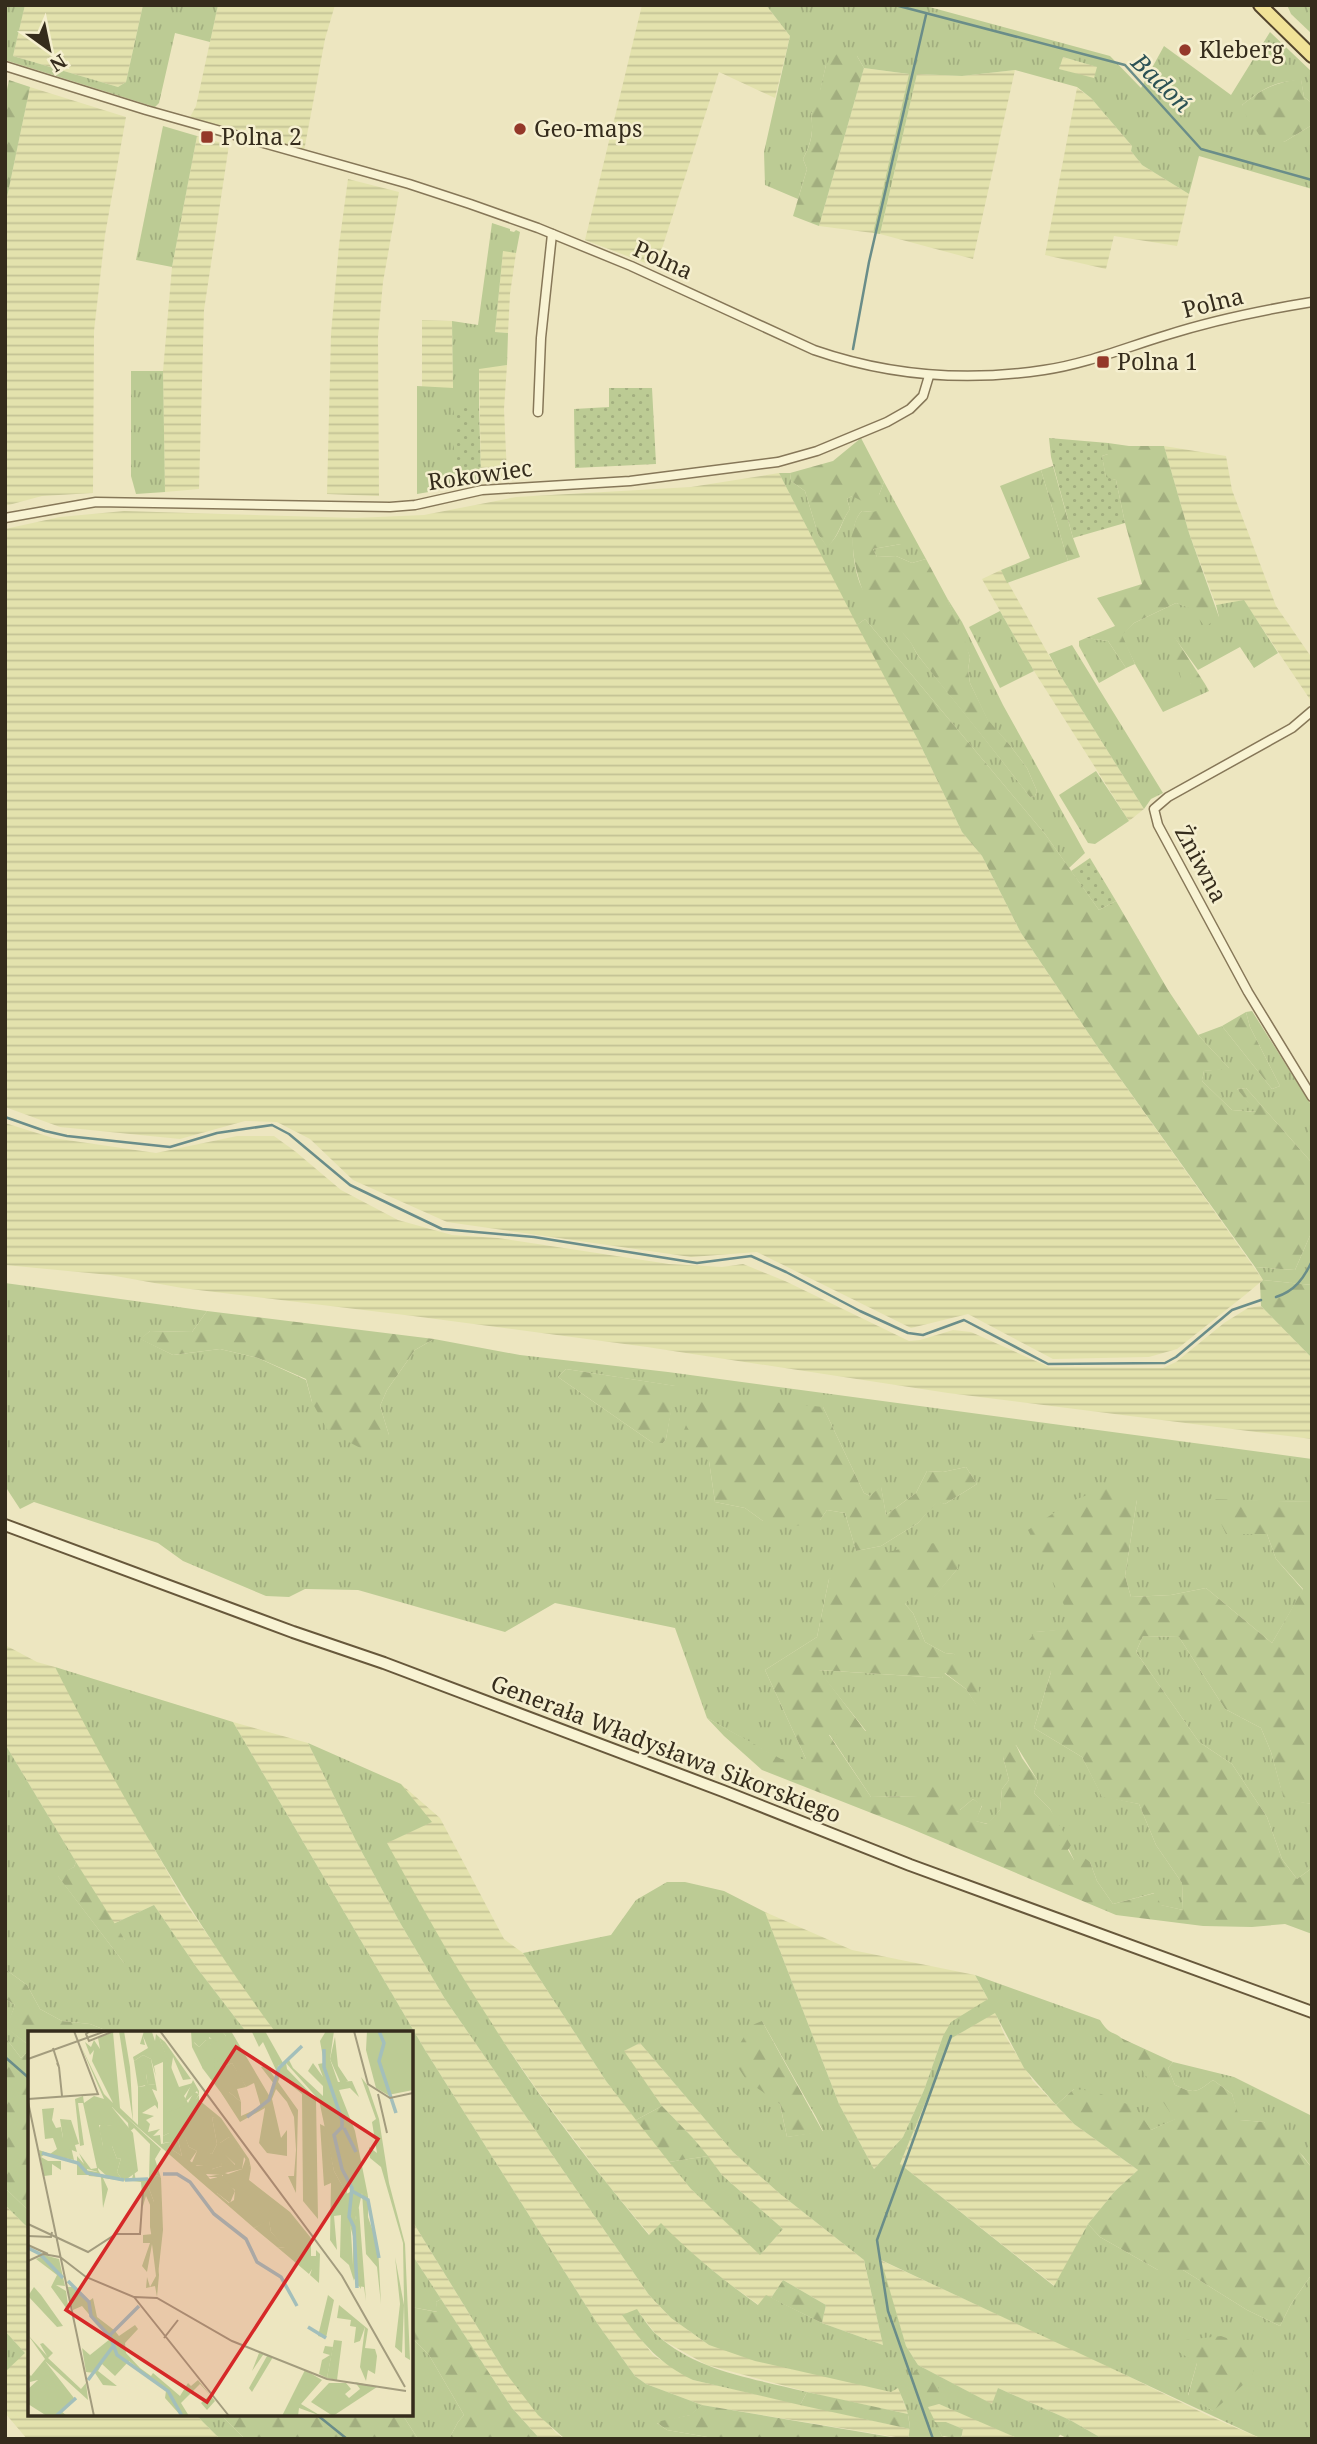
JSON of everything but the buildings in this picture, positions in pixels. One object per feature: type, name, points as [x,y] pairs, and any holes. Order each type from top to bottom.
[{"type":"main road","points":[[1260,5],[1312,56]]},
{"type":"street","name":"Polna","points":[[5,66],[146,110],[418,187],[552,234],[704,298],[814,350],[890,371],[929,376],[984,376],[1045,370],[1217,321],[1312,302]]},
{"type":"street","points":[[538,412],[541,338],[552,234]]},
{"type":"street","name":"Rokowiec","points":[[5,518],[96,502],[390,507],[415,505],[482,491],[630,481],[767,465],[817,451],[887,422],[910,409],[923,396],[929,376]]},
{"type":"street","name":"Żniwna","points":[[1312,711],[1292,727],[1168,797],[1154,808],[1158,825],[1222,945],[1312,1097]]},
{"type":"street","name":"Generała Władysława Sikorskiego","points":[[5,1525],[384,1663],[910,1865],[1312,2012]]},
{"type":"green space","points":[[5,5],[25,5],[13,56],[118,87],[126,82],[143,5],[218,5],[210,42],[175,33],[159,103],[155,107],[5,60]]},
{"type":"green space","points":[[25,5],[143,5],[126,82],[118,87],[13,56]]},
{"type":"green space","points":[[218,5],[335,5],[325,39],[304,151],[264,138],[263,133],[246,129],[241,132],[190,117],[196,106]]},
{"type":"green space","points":[[642,5],[766,5],[790,36],[775,98],[719,72],[656,267],[585,240]]},
{"type":"green space","points":[[766,5],[922,5],[1110,56],[1141,88],[1164,46],[1231,95],[1270,32],[1312,72],[1312,103],[1304,97],[1301,80],[1269,87],[1242,105],[1284,142],[1312,125],[1312,189],[1199,156],[1189,194],[1142,165],[1131,151],[1132,146],[1091,98],[1077,87],[1015,70],[962,76],[917,74],[880,234],[873,233],[909,74],[864,68],[857,56],[826,65],[817,105],[811,114],[811,137],[803,159],[807,169],[798,199],[765,185],[764,152],[790,36]],"holes":[[[1063,57],[1097,67],[1094,78],[1059,69]]]},
{"type":"green space","points":[[1287,5],[1312,5],[1312,34],[1291,14]]},
{"type":"green space","points":[[846,52],[857,56],[864,68],[819,226],[793,216],[807,169],[803,159],[811,138],[811,114],[816,105],[808,104],[808,93],[820,90],[826,65],[832,55]]},
{"type":"green space","points":[[1062,57],[1098,67],[1094,79],[1059,69]]},
{"type":"green space","points":[[864,68],[909,74],[873,233],[819,226]]},
{"type":"green space","points":[[1015,70],[973,259],[880,234],[917,74],[962,76]]},
{"type":"green space","points":[[1301,79],[1304,97],[1312,103],[1312,125],[1284,142],[1260,136],[1242,105],[1269,87]]},
{"type":"green space","points":[[9,80],[30,87],[5,207],[5,99]]},
{"type":"green space","points":[[30,87],[126,117],[105,235],[94,331],[93,493],[42,496],[5,506],[5,207]]},
{"type":"green space","points":[[1077,88],[1091,98],[1132,146],[1131,151],[1142,165],[1189,194],[1177,246],[1114,236],[1106,269],[1045,255]]},
{"type":"green space","points":[[163,126],[197,136],[172,267],[136,260]]},
{"type":"green space","points":[[197,136],[229,145],[204,310],[199,489],[165,492],[163,371],[172,267]]},
{"type":"green space","points":[[348,179],[399,192],[383,282],[378,337],[379,496],[327,494],[331,334]]},
{"type":"green space","points":[[492,223],[510,231],[520,232],[516,253],[503,251],[495,332],[508,333],[507,365],[479,369],[479,406],[454,407],[454,471],[458,487],[417,494],[417,386],[453,388],[452,321],[478,325]]},
{"type":"green space","points":[[503,250],[516,253],[508,333],[495,332]]},
{"type":"green space","points":[[422,320],[452,321],[453,388],[422,388]]},
{"type":"green space","points":[[507,365],[504,409],[507,475],[481,477],[479,368]]},
{"type":"green space","points":[[131,371],[163,371],[165,492],[136,494],[131,476]]},
{"type":"green space","points":[[609,388],[652,388],[656,464],[575,468],[574,409],[609,407]]},
{"type":"green space","points":[[454,406],[479,406],[481,477],[479,481],[458,487],[454,471]]},
{"type":"green space","points":[[861,438],[884,482],[879,495],[862,501],[852,496],[847,499],[850,509],[827,547],[818,534],[805,491],[791,481],[790,473],[833,461]]},
{"type":"green space","points":[[1049,438],[1108,443],[1108,454],[1102,456],[1106,477],[1116,480],[1125,523],[1073,538],[1051,457]]},
{"type":"green space","points":[[1108,443],[1164,446],[1189,533],[1219,617],[1205,627],[1192,609],[1176,603],[1134,623],[1122,635],[1135,664],[1126,668],[1108,641],[1086,638],[1115,626],[1097,598],[1142,584],[1116,480],[1106,478],[1102,456],[1108,454]]},
{"type":"green space","points":[[1164,446],[1226,456],[1232,490],[1276,606],[1312,658],[1311,701],[1244,601],[1216,605],[1189,533]]},
{"type":"green space","points":[[1053,466],[1080,557],[1068,561],[1041,470]]},
{"type":"green space","points":[[1041,470],[1068,561],[1007,583],[1001,570],[1030,558],[1000,486]]},
{"type":"green space","points":[[779,473],[918,740],[962,832],[982,856],[1021,933],[1097,1046],[1263,1280],[1245,1295],[1177,1349],[1149,1357],[1053,1359],[968,1314],[911,1328],[757,1252],[691,1257],[447,1222],[353,1180],[310,1139],[277,1122],[245,1121],[180,1139],[60,1127],[5,1107],[5,529],[60,517],[124,511],[355,518],[424,515],[516,497],[691,487]]},
{"type":"green space","points":[[779,473],[790,473],[791,481],[805,491],[818,534],[827,546],[835,538],[850,509],[847,499],[852,496],[879,495],[884,482],[926,559],[912,563],[896,556],[877,557],[873,549],[901,544],[873,512],[862,511],[854,526],[853,548],[856,571],[862,588],[909,640],[920,658],[1030,797],[1035,796],[1037,791],[1027,768],[988,721],[970,683],[970,657],[947,598],[1085,853],[1069,868],[1045,834],[865,619],[857,625]]},
{"type":"green space","points":[[886,508],[905,541],[873,549],[877,557],[896,556],[912,563],[926,559],[964,638],[970,657],[970,683],[988,720],[1027,768],[1037,791],[1035,796],[1030,797],[920,658],[908,639],[873,608],[864,594],[854,556],[853,530],[862,511],[873,512]]},
{"type":"green space","points":[[1001,570],[1060,675],[1144,809],[1129,821],[1034,671],[982,579]]},
{"type":"green space","points":[[1244,600],[1278,653],[1254,668],[1240,647],[1198,670],[1174,637],[1191,684],[1205,684],[1209,691],[1163,712],[1121,635],[1134,623],[1176,603],[1219,617],[1216,605]]},
{"type":"green space","points":[[1000,611],[1034,671],[1000,688],[969,627]]},
{"type":"green space","points":[[865,619],[1045,834],[1099,910],[1116,901],[1168,990],[1198,1035],[1230,1069],[1204,1071],[1202,1081],[1232,1110],[1256,1112],[1237,1089],[1246,1088],[1312,1163],[1312,1231],[1295,1270],[1255,1267],[1097,1046],[1021,933],[982,856],[962,832],[918,740],[857,625]]},
{"type":"green space","points":[[1174,636],[1205,684],[1191,684],[1181,678],[1172,647]]},
{"type":"green space","points":[[1086,638],[1108,641],[1126,668],[1099,683],[1079,646],[1079,641]]},
{"type":"green space","points":[[1072,645],[1163,793],[1151,799],[1144,809],[1049,654]]},
{"type":"green space","points":[[1096,771],[1129,821],[1095,844],[1088,843],[1059,795]]},
{"type":"green space","points":[[1090,858],[1116,901],[1099,910],[1071,871]]},
{"type":"green space","points":[[1252,1011],[1312,1106],[1312,1163],[1246,1088],[1237,1089],[1257,1112],[1232,1110],[1202,1081],[1204,1071],[1229,1068],[1198,1035],[1222,1026],[1272,1089],[1280,1086],[1250,1027],[1246,1012]]},
{"type":"green space","points":[[1246,1012],[1250,1027],[1280,1086],[1272,1089],[1222,1026]]},
{"type":"green space","points":[[5,1123],[53,1138],[156,1153],[237,1136],[274,1136],[341,1190],[398,1220],[452,1235],[498,1238],[669,1264],[722,1267],[743,1264],[785,1281],[909,1341],[953,1330],[971,1332],[1049,1367],[1163,1368],[1176,1362],[1224,1323],[1248,1308],[1261,1306],[1312,1358],[1312,1439],[948,1393],[647,1347],[182,1288],[110,1275],[5,1265]]},
{"type":"green space","points":[[1312,1231],[1312,1285],[1263,1280],[1255,1267],[1295,1270]]},
{"type":"green space","points":[[1263,1280],[1312,1285],[1312,1358],[1261,1306],[1260,1283]]},
{"type":"green space","points":[[5,1283],[207,1311],[192,1332],[150,1331],[141,1339],[173,1355],[220,1349],[258,1358],[306,1380],[312,1402],[389,1435],[380,1406],[387,1390],[415,1350],[434,1339],[520,1355],[668,1372],[1312,1459],[1312,1502],[1210,1500],[1267,1534],[1276,1559],[1303,1590],[1272,1643],[1206,1588],[1171,1595],[1131,1597],[1125,1576],[1137,1499],[1088,1628],[1036,1632],[1051,1672],[1034,1728],[1082,1757],[1102,1796],[1139,1804],[1156,1845],[1182,1883],[1183,1910],[1160,1905],[1154,1893],[1113,1904],[1097,1881],[1090,1862],[1074,1860],[1050,1809],[1034,1793],[1038,1781],[1016,1745],[1003,1757],[1009,1780],[1002,1789],[1000,1810],[988,1824],[975,1821],[982,1806],[973,1799],[960,1810],[919,1796],[871,1797],[829,1734],[866,1731],[818,1670],[942,1678],[944,1673],[966,1689],[978,1707],[954,1654],[945,1653],[925,1642],[913,1613],[905,1604],[913,1592],[933,1598],[958,1568],[829,1579],[817,1637],[765,1670],[806,1759],[781,1760],[707,1718],[675,1628],[555,1603],[505,1632],[358,1590],[305,1589],[289,1597],[266,1596],[183,1561],[158,1543],[34,1502],[20,1509],[5,1486]],"holes":[[[566,1369],[675,1386],[666,1439],[663,1443],[653,1443],[558,1377]],[[823,1407],[864,1493],[870,1496],[881,1487],[886,1515],[916,1493],[927,1471],[943,1472],[966,1467],[977,1484],[945,1504],[937,1501],[918,1523],[881,1546],[856,1551],[845,1513],[827,1510],[820,1520],[763,1521],[745,1508],[715,1502],[709,1461]]]},
{"type":"green space","points":[[207,1311],[434,1339],[415,1350],[387,1390],[380,1406],[389,1435],[366,1451],[328,1431],[312,1402],[306,1379],[258,1358],[220,1349],[173,1355],[140,1339],[150,1331],[192,1332]]},
{"type":"green space","points":[[566,1369],[676,1386],[666,1439],[663,1443],[653,1443],[558,1377]]},
{"type":"green space","points":[[698,1394],[823,1407],[864,1493],[870,1496],[881,1486],[886,1515],[916,1493],[927,1471],[943,1472],[966,1467],[977,1484],[945,1504],[937,1502],[918,1523],[881,1546],[856,1551],[845,1513],[827,1510],[820,1520],[811,1525],[788,1526],[763,1521],[745,1508],[715,1502],[709,1461],[681,1438]]},
{"type":"green space","points":[[1115,1484],[1137,1499],[1125,1576],[1131,1597],[1171,1595],[1206,1588],[1272,1643],[1303,1589],[1276,1559],[1267,1534],[1226,1534],[1209,1499],[1312,1502],[1312,1804],[1284,1800],[1271,1752],[1261,1728],[1225,1709],[1179,1637],[1143,1636],[1136,1652],[1199,1742],[1232,1764],[1267,1817],[1282,1859],[1297,1879],[1312,1868],[1312,1934],[1285,1924],[1252,1927],[1203,1926],[1116,1915],[907,1827],[762,1770],[707,1718],[781,1759],[806,1759],[765,1670],[817,1637],[829,1579],[876,1555],[920,1544],[956,1542],[958,1568],[933,1599],[914,1593],[905,1604],[913,1613],[925,1642],[945,1653],[954,1654],[976,1671],[980,1697],[978,1708],[966,1689],[945,1673],[942,1678],[819,1670],[866,1732],[829,1735],[871,1797],[918,1796],[935,1783],[960,1810],[973,1799],[982,1805],[976,1821],[987,1824],[1000,1810],[1002,1789],[1009,1780],[1003,1757],[1005,1749],[1016,1745],[1038,1781],[1034,1793],[1050,1809],[1071,1845],[1068,1850],[1074,1860],[1083,1857],[1090,1862],[1097,1881],[1113,1904],[1155,1893],[1161,1905],[1183,1910],[1182,1883],[1156,1845],[1139,1804],[1102,1797],[1082,1757],[1034,1728],[1051,1672],[1026,1644],[1035,1632],[1087,1627],[1064,1605],[1028,1530],[1072,1501]]},
{"type":"green space","points":[[1143,1636],[1179,1637],[1225,1709],[1261,1728],[1271,1752],[1284,1799],[1312,1804],[1312,1868],[1297,1879],[1282,1859],[1267,1817],[1232,1764],[1199,1742],[1136,1652]]},
{"type":"green space","points":[[5,1645],[37,1662],[55,1667],[184,1901],[275,2031],[245,2031],[197,1968],[154,1905],[113,1924],[5,1744]]},
{"type":"green space","points":[[55,1667],[233,1722],[425,2050],[597,2323],[635,2376],[646,2384],[702,2405],[691,2415],[657,2423],[667,2430],[719,2439],[565,2439],[538,2415],[505,2372],[413,2222],[413,2031],[275,2031],[186,1900],[105,1762]]},
{"type":"green space","points":[[233,1722],[308,1743],[357,1843],[445,1999],[649,2295],[671,2318],[709,2345],[898,2387],[908,2414],[823,2396],[707,2365],[666,2342],[655,2333],[637,2310],[623,2315],[653,2355],[693,2380],[910,2429],[908,2439],[702,2405],[646,2384],[635,2376],[597,2323],[425,2050]]},
{"type":"green space","points":[[308,1743],[401,1784],[432,1822],[387,1843],[450,1956],[509,2050],[607,2184],[649,2235],[661,2223],[708,2266],[758,2305],[766,2295],[822,2323],[883,2345],[864,2260],[779,2193],[733,2152],[640,2043],[624,2051],[662,2106],[636,2120],[606,2081],[523,1953],[611,1935],[636,1900],[667,1882],[685,1882],[724,1891],[765,1912],[839,2104],[874,2169],[903,2137],[951,2022],[988,1999],[975,1975],[1100,2020],[1131,2050],[1176,2119],[1151,2130],[1074,2089],[1056,2105],[1024,2068],[995,2013],[952,2038],[900,2164],[1054,2286],[1088,2224],[1100,2237],[1158,2270],[1183,2270],[1247,2310],[1280,2326],[1291,2304],[1312,2274],[1312,2439],[1262,2439],[881,2260],[906,2346],[918,2365],[992,2404],[998,2388],[1070,2420],[1057,2439],[1019,2439],[939,2404],[928,2407],[942,2436],[949,2439],[908,2439],[909,2419],[898,2388],[891,2392],[755,2361],[709,2345],[671,2318],[649,2295],[445,1999],[357,1843]],"holes":[[[762,2021],[816,2117],[823,2131],[787,2137]],[[1197,2363],[1213,2411],[1188,2395]]]},
{"type":"green space","points":[[5,1744],[76,1862],[74,1867],[58,1876],[124,1963],[125,1940],[113,1924],[154,1905],[197,1968],[245,2031],[108,2031],[90,2024],[62,2021],[40,2009],[27,1985],[5,1969]]},
{"type":"green space","points":[[401,1784],[440,1818],[504,1939],[523,1953],[606,2081],[691,2189],[760,2254],[783,2229],[722,2175],[693,2138],[662,2106],[623,2051],[640,2043],[733,2152],[779,2193],[864,2260],[883,2345],[822,2323],[826,2305],[783,2280],[771,2298],[759,2305],[684,2247],[661,2224],[650,2235],[609,2186],[491,2024],[443,1946],[386,1843],[431,1822]]},
{"type":"green space","points":[[76,1862],[125,1940],[128,1959],[124,1963],[57,1875],[74,1867]]},
{"type":"green space","points":[[765,1912],[852,1950],[975,1975],[988,1999],[943,2036],[924,2090],[903,2137],[874,2169],[839,2104]]},
{"type":"green space","points":[[5,1969],[27,1985],[40,2009],[62,2021],[90,2024],[108,2031],[28,2031],[28,2044],[6,2028],[15,2005],[5,1999]]},
{"type":"green space","points":[[5,1999],[15,2005],[7,2028],[28,2044],[28,2051],[21,2058],[5,2037]]},
{"type":"green space","points":[[995,2012],[1004,2034],[1033,2081],[1074,2124],[1138,2170],[1115,2191],[1088,2224],[1055,2286],[900,2164],[952,2038]]},
{"type":"green space","points":[[762,2021],[823,2132],[787,2137],[780,2104],[747,2081],[732,2058],[750,2026]]},
{"type":"green space","points":[[5,2037],[21,2058],[28,2051],[28,2210],[5,2188]]},
{"type":"green space","points":[[1121,2038],[1173,2062],[1168,2068],[1175,2085],[1195,2091],[1213,2080],[1232,2094],[1240,2120],[1264,2122],[1282,2131],[1312,2168],[1312,2274],[1291,2304],[1280,2326],[1247,2310],[1183,2270],[1158,2270],[1100,2237],[1088,2224],[1115,2191],[1138,2170],[1074,2124],[1056,2105],[1074,2089],[1093,2091],[1135,2107],[1151,2130],[1175,2119]]},
{"type":"green space","points":[[1173,2062],[1234,2077],[1312,2116],[1312,2168],[1303,2156],[1264,2122],[1239,2120],[1232,2094],[1213,2080],[1195,2091],[1175,2085],[1168,2068]]},
{"type":"green space","points":[[662,2106],[708,2156],[669,2162],[636,2120]]},
{"type":"green space","points":[[708,2156],[722,2175],[783,2229],[760,2255],[691,2189],[669,2162]]},
{"type":"green space","points":[[5,2188],[28,2210],[28,2228],[5,2205]]},
{"type":"green space","points":[[5,2205],[28,2228],[28,2416],[197,2416],[220,2439],[27,2439],[5,2413],[5,2370],[25,2353],[5,2331]]},
{"type":"green space","points":[[413,2222],[505,2372],[556,2433],[565,2439],[540,2439],[512,2408],[413,2256]]},
{"type":"green space","points":[[413,2256],[441,2299],[436,2302],[438,2312],[413,2307]]},
{"type":"green space","points":[[880,2260],[1262,2439],[1103,2439],[1070,2420],[998,2388],[993,2405],[918,2365],[906,2346]]},
{"type":"green space","points":[[783,2280],[826,2305],[822,2323],[771,2298]]},
{"type":"green space","points":[[441,2299],[512,2408],[540,2439],[449,2439],[464,2415],[429,2355],[413,2339],[413,2307],[437,2312],[436,2302]]},
{"type":"green space","points":[[637,2309],[657,2335],[690,2358],[748,2378],[807,2392],[800,2405],[693,2380],[653,2352],[622,2315]]},
{"type":"green space","points":[[5,2331],[25,2353],[6,2371],[5,2370]]},
{"type":"green space","points":[[1221,2336],[1259,2350],[1252,2377],[1213,2411],[1188,2396],[1197,2363],[1177,2351],[1177,2341]]},
{"type":"green space","points":[[413,2339],[429,2355],[464,2415],[449,2439],[418,2439],[403,2416],[413,2416]]},
{"type":"green space","points":[[915,2370],[938,2385],[940,2397],[929,2399],[927,2406],[917,2397],[910,2379]]},
{"type":"green space","points":[[807,2392],[908,2414],[910,2429],[800,2405]]},
{"type":"green space","points":[[939,2404],[1019,2439],[961,2439],[963,2429],[946,2422],[934,2422],[927,2406]]},
{"type":"green space","points":[[702,2405],[903,2439],[719,2439],[667,2430],[656,2422],[690,2415]]},
{"type":"green space","points":[[197,2416],[222,2416],[245,2439],[220,2439]]},
{"type":"green space","points":[[222,2416],[403,2416],[418,2439],[245,2439]]},
{"type":"green space","points":[[1070,2420],[1103,2439],[1068,2439],[1059,2434]]},
{"type":"green space","points":[[934,2422],[946,2422],[963,2429],[961,2439],[942,2436]]},
{"type":"waterway","name":"Badoń","points":[[895,5],[1125,65],[1201,149],[1312,180]]},
{"type":"waterway","points":[[853,349],[869,262],[926,15]]},
{"type":"waterway","points":[[5,1117],[67,1136],[170,1147],[217,1133],[272,1125],[289,1134],[350,1185],[442,1229],[534,1237],[697,1263],[751,1256],[908,1333],[923,1335],[964,1320],[1048,1364],[1165,1363],[1176,1357],[1232,1310],[1261,1300]]},
{"type":"waterway","points":[[1276,1297],[1298,1283],[1312,1261]]},
{"type":"waterway","points":[[933,2439],[888,2311],[877,2240],[951,2036]]},
{"type":"waterway","points":[[5,2057],[28,2077]]},
{"type":"waterway","points":[[318,2416],[347,2439]]},
{"type":"place","name":"Kleberg","points":[[1185,50]]},
{"type":"place","name":"Geo-maps","points":[[520,129]]},
{"type":"place","name":"Polna 2","points":[[207,137]]},
{"type":"place","name":"Polna 1","points":[[1103,362]]}]
